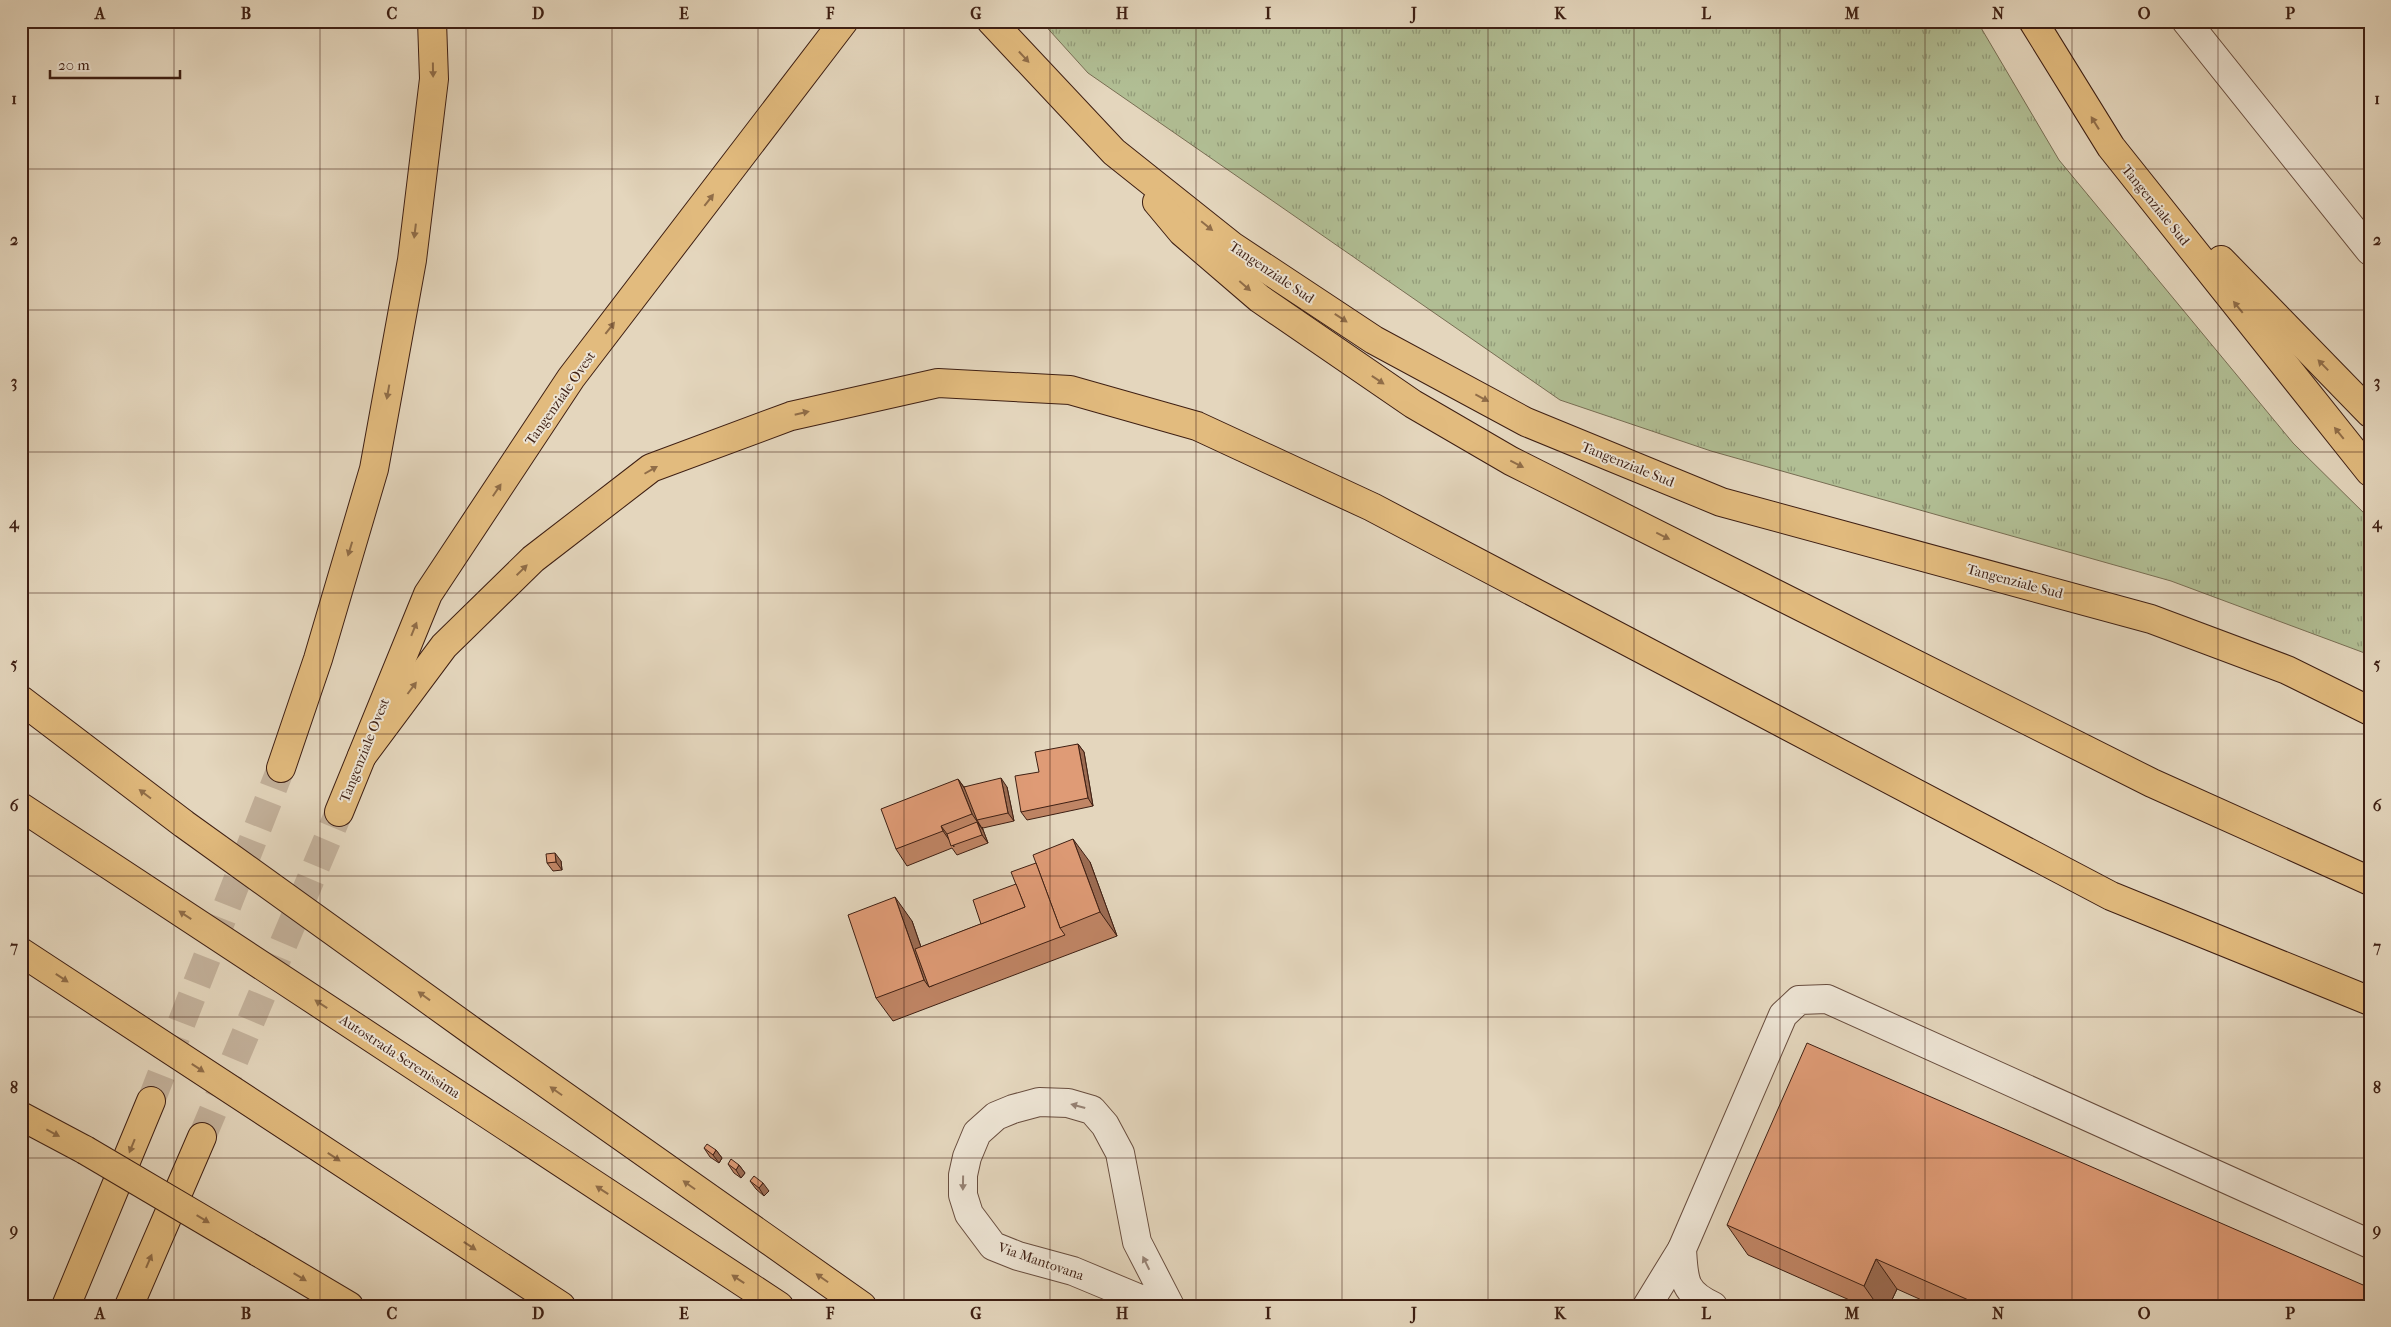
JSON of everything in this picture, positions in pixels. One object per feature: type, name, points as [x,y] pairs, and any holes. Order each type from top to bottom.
[{"type":"highway","points":[[281,768],[318,659],[374,469],[412,260],[434,79],[432,21]]},
{"type":"highway","name":"Tangenziale Ovest","points":[[339,812],[428,594],[571,378],[844,21]]},
{"type":"highway","name":"Tangenziale Sud","points":[[991,21],[1114,152],[1232,246],[1366,334],[1526,422],[1721,502],[2151,619],[2287,670],[2370,711]]},
{"type":"highway","name":"Tangenziale Sud","points":[[2033,21],[2110,148],[2370,472]]},
{"type":"highway","points":[[2110,148],[2370,413]]},
{"type":"highway","points":[[1114,152],[1182,232],[1260,299],[1413,404],[1511,461],[2152,783],[2370,881]]},
{"type":"highway","points":[[362,756],[444,646],[533,559],[651,468],[792,416],[938,383],[1070,390],[1197,426],[1363,503],[2111,896],[2370,1001]]},
{"type":"highway","points":[[21,700],[184,824],[480,1037],[862,1306]]},
{"type":"highway","name":"Autostrada Serenissima","points":[[21,807],[779,1306]]},
{"type":"highway","points":[[21,952],[561,1306]]},
{"type":"highway","points":[[66,1306],[150,1101]]},
{"type":"highway","points":[[21,1116],[85,1150],[349,1306]]},
{"type":"highway","points":[[129,1306],[202,1137]]},
{"type":"street","points":[[2186,21],[2370,251]]},
{"type":"street","points":[[1647,1306],[1682,1249],[1783,1015],[1799,1000],[1827,999],[2370,1244]]},
{"type":"street","name":"Via Mantovana","points":[[1157,1306],[1073,1271],[1018,1256],[993,1246],[969,1214],[963,1195],[963,1175],[967,1157],[977,1133],[996,1116],[1013,1108],[1039,1102],[1068,1103],[1092,1110],[1105,1125],[1120,1154],[1137,1242],[1170,1306]]},
{"type":"street","points":[[1682,1249],[1685,1283],[1696,1298],[1713,1306]]},
{"type":"green space","points":[[1041,21],[1977,21],[2059,160],[2293,443],[2370,519],[2370,655],[2171,581],[1711,451],[1560,400],[1088,73]]},
{"type":"building","points":[[1078,744],[1088,798],[1021,812],[1015,776],[1039,772],[1035,752]]},
{"type":"building","points":[[1001,778],[1008,813],[977,820],[964,787]]},
{"type":"building","points":[[958,779],[972,814],[941,826],[943,831],[896,849],[881,809]]},
{"type":"building","points":[[977,822],[982,835],[951,846],[947,834]]},
{"type":"building","points":[[1073,839],[1100,912],[1060,928],[1033,855]]},
{"type":"building","points":[[555,853],[556,862],[547,863],[546,854]]},
{"type":"building","points":[[1036,863],[1060,928],[1065,935],[929,987],[915,949],[1025,907],[1011,872]]},
{"type":"building","points":[[1016,884],[1025,907],[981,924],[973,900]]},
{"type":"building","points":[[895,897],[924,980],[876,998],[848,915]]},
{"type":"building","points":[[1807,1043],[2370,1288],[2370,1306],[1982,1306],[1876,1259],[1864,1286],[1727,1225]]},
{"type":"building","points":[[707,1144],[716,1150],[713,1155],[704,1148]]},
{"type":"building","points":[[731,1159],[739,1165],[736,1170],[728,1164]]},
{"type":"building","points":[[754,1176],[763,1183],[759,1188],[750,1181]]},
{"type":"tunnel","points":[[151,1101],[281,768]]},
{"type":"tunnel","points":[[202,1137],[339,812]]}]
